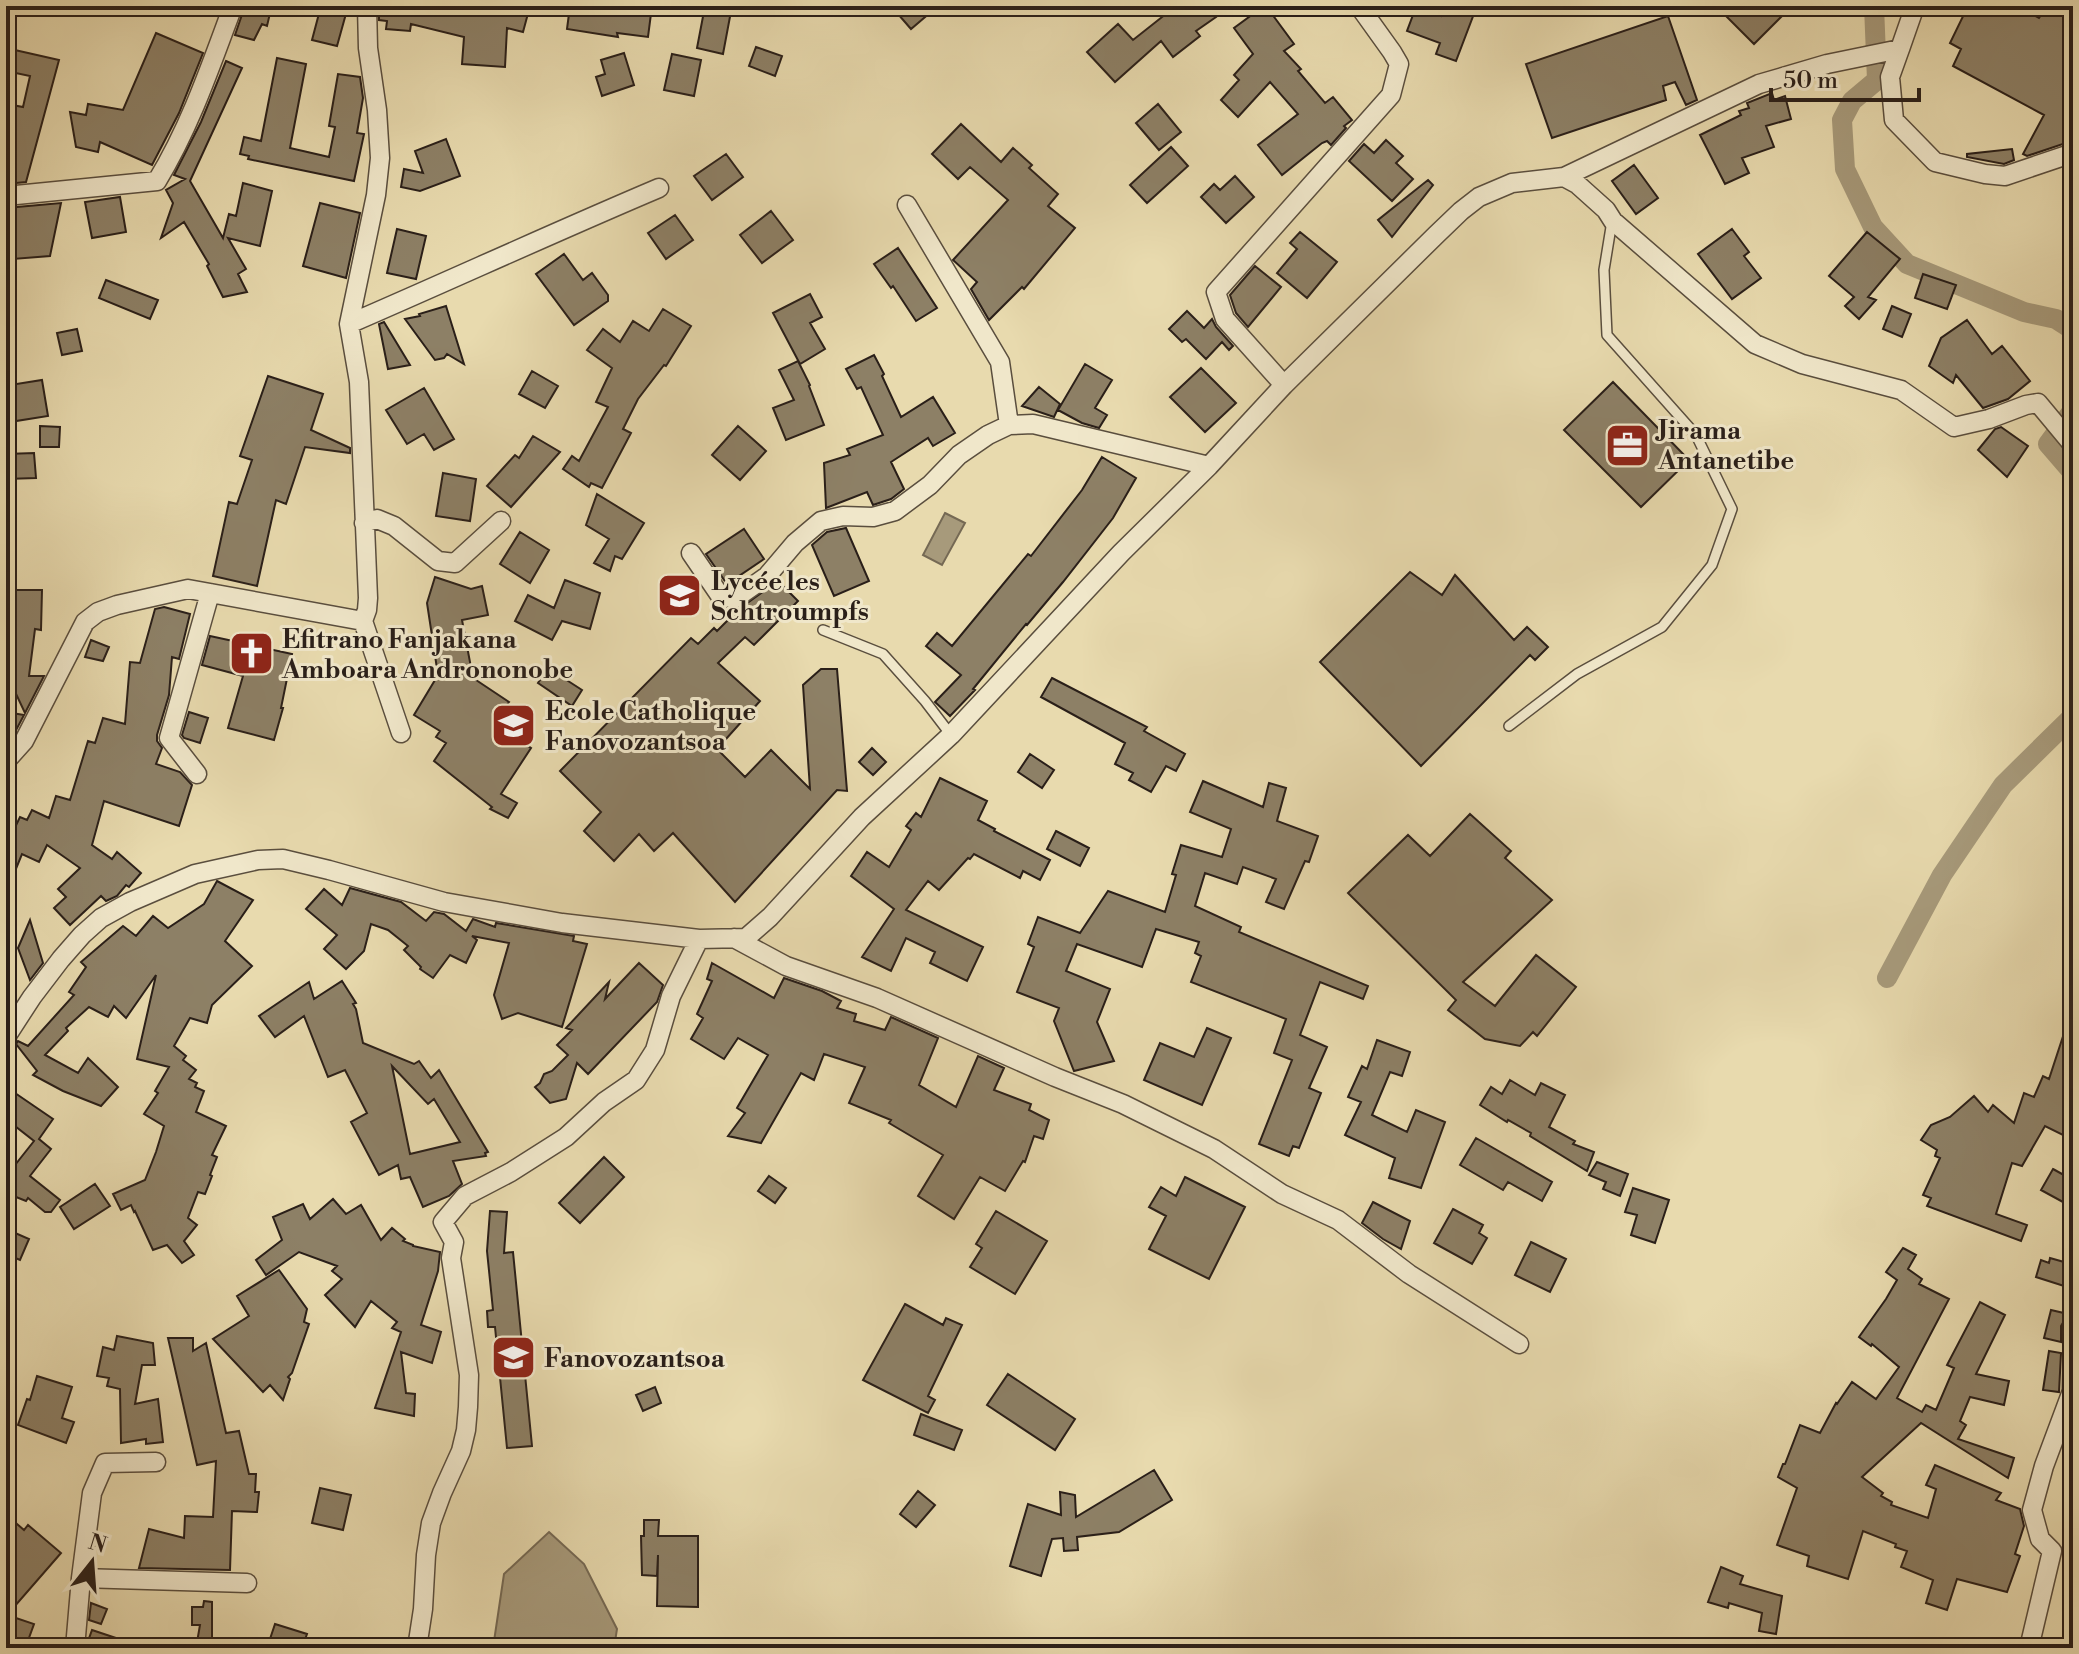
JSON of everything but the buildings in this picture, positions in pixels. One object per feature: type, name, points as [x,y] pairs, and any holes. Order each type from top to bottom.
[{"type":"street","points":[[6,196],[157,181],[170,160],[198,97],[233,6]]},
{"type":"street","points":[[367,6],[368,48],[380,158],[376,195],[349,324],[359,382],[368,598],[363,621],[401,733]]},
{"type":"street","points":[[1284,385],[1225,319],[1216,292],[1391,95],[1399,64],[1359,6]]},
{"type":"street","points":[[1915,6],[1890,77],[1894,120],[1935,162],[2005,176],[2073,153]]},
{"type":"street","points":[[6,1037],[61,959],[101,918],[195,874],[258,860],[283,859],[444,902],[547,921],[699,939],[746,938],[770,917],[862,817],[951,735],[1284,385],[1436,235],[1479,197],[1512,183],[1564,177],[1759,84],[1827,64],[1900,49]]},
{"type":"street","points":[[1564,177],[1577,184],[1606,210],[1613,221],[1755,344],[1802,364],[1901,390],[1954,427],[2038,403],[2073,445]]},
{"type":"street","points":[[349,324],[659,188]]},
{"type":"street","points":[[907,205],[1000,362],[1009,425]]},
{"type":"street","points":[[691,553],[721,597],[736,598],[767,576],[795,543],[821,521],[843,516],[873,517],[895,511],[930,485],[959,455],[1009,425],[1033,424],[1209,466]]},
{"type":"street","points":[[364,523],[377,519],[394,526],[438,561],[455,563],[501,521]]},
{"type":"street","points":[[6,761],[24,741],[85,622],[98,612],[188,589],[363,621]]},
{"type":"street","points":[[197,774],[169,738],[210,593]]},
{"type":"street","points":[[734,938],[786,966],[877,998],[1123,1104],[1214,1149],[1282,1194],[1338,1220],[1409,1274],[1519,1344]]},
{"type":"street","points":[[417,1648],[431,1523],[461,1451],[468,1407],[469,1375],[451,1258],[454,1242],[443,1222],[465,1196],[511,1172],[566,1137],[604,1102],[636,1080],[655,1050],[671,996],[699,939]]},
{"type":"street","points":[[2029,1648],[2052,1551],[2040,1539],[2032,1510],[2044,1466],[2072,1391],[2073,1327]]},
{"type":"street","points":[[2054,1439],[2073,1428]]},
{"type":"street","points":[[75,1648],[92,1493],[105,1463],[156,1462]]},
{"type":"street","points":[[81,1578],[247,1583]]},
{"type":"lane","points":[[1509,726],[1577,674],[1662,627],[1712,565],[1732,509],[1696,435],[1607,335],[1604,270],[1613,221]]},
{"type":"lane","points":[[823,630],[883,654],[951,735]]},
{"type":"shaded area","points":[[945,513],[965,523],[942,565],[923,555]]},
{"type":"shaded area","points":[[549,1532],[584,1564],[617,1629],[614,1648],[493,1648],[504,1574]]},
{"type":"waterway","points":[[1874,6],[1877,80],[1852,101],[1842,120],[1845,169],[1873,227],[1907,264],[2024,312],[2056,319],[2073,330]]},
{"type":"waterway","points":[[2073,410],[2048,444],[2073,473]]},
{"type":"waterway","points":[[1887,978],[1942,875],[2003,785],[2073,716]]},
{"type":"place","name":"Jirama Antanetibe","points":[[1627,445]]},
{"type":"place","name":"Lycée les Schtroumpfs","points":[[680,596]]},
{"type":"place","name":"Efitrano Fanjakana Amboara Andrononobe","points":[[251,654]]},
{"type":"place","name":"Ecole Catholique Fanovozantsoa","points":[[514,726]]},
{"type":"place","name":"Fanovozantsoa","points":[[513,1358]]}]
